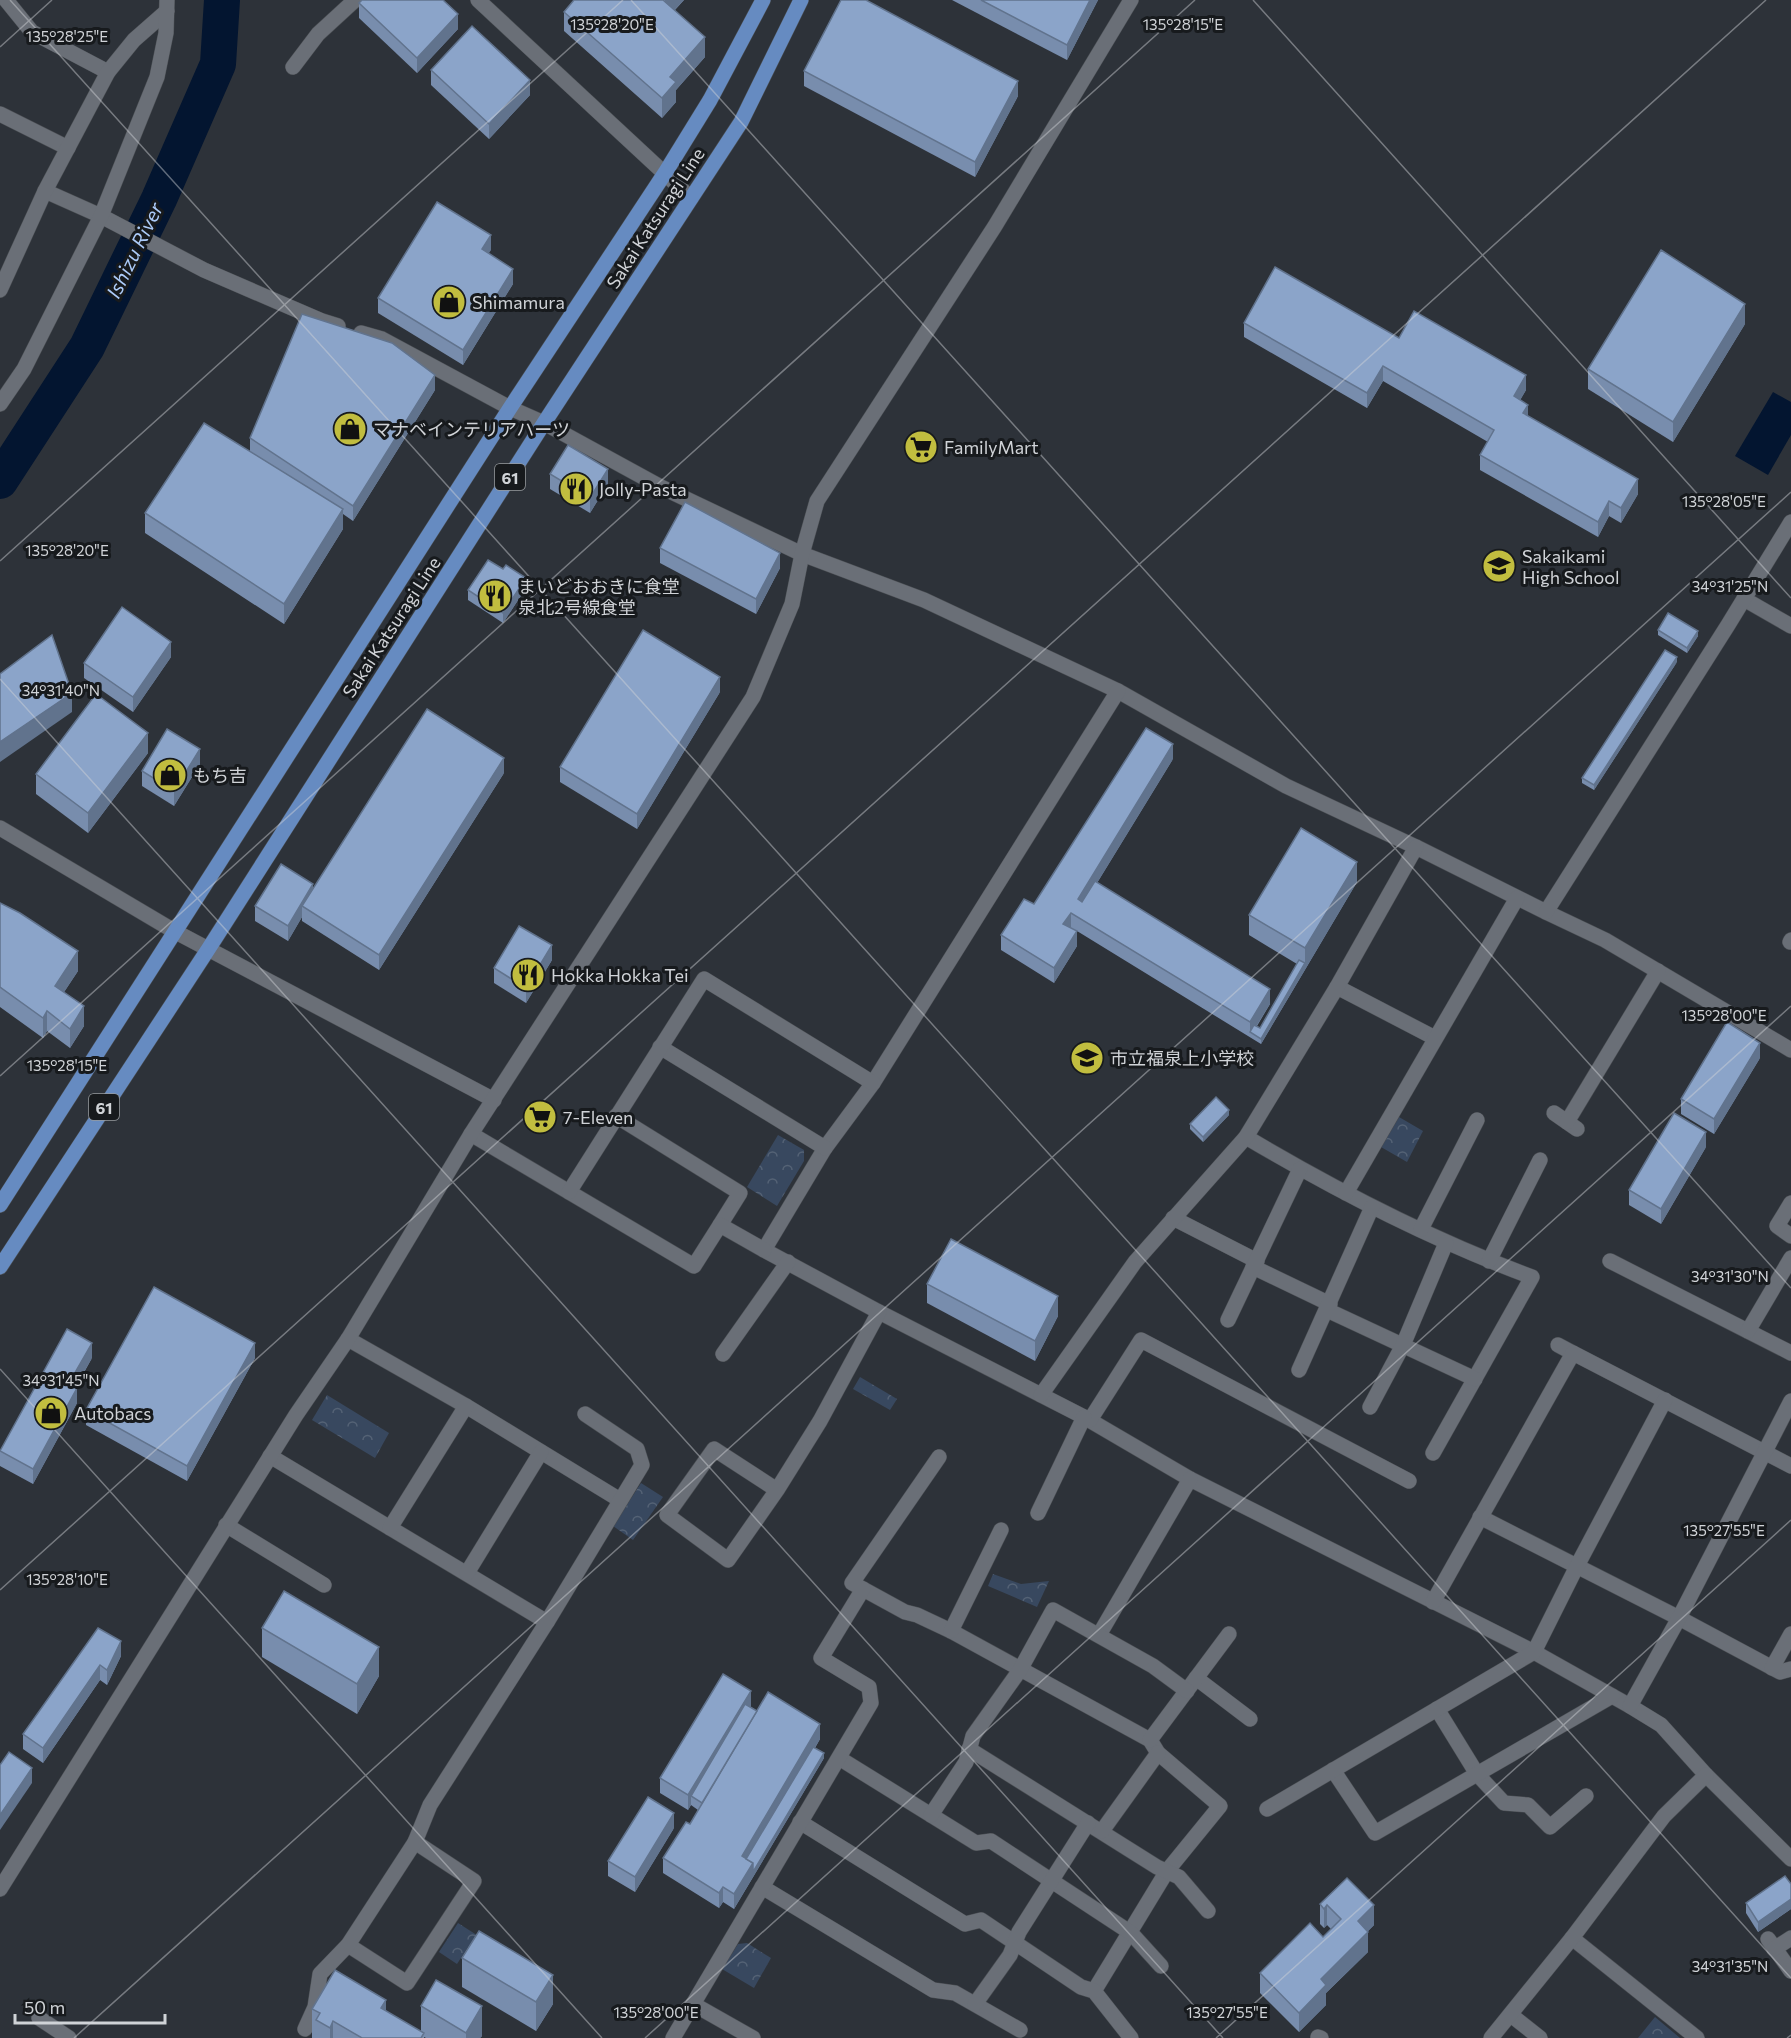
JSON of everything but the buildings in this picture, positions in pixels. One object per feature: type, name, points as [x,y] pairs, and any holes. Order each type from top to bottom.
[{"type":"main road","name":"Sakai Katsuragi Line","points":[[0,1205],[510,408],[665,172],[710,100],[763,0]]},
{"type":"main road","name":"Sakai Katsuragi Line","points":[[0,1267],[209,948],[544,423],[741,122],[801,0]]},
{"type":"street","points":[[6,0],[32,32],[108,72]]},
{"type":"street","points":[[293,67],[318,34],[355,0]]},
{"type":"street","points":[[478,0],[691,198]]},
{"type":"street","points":[[0,1889],[226,1525],[348,1339],[471,1134],[753,697],[792,604],[802,554],[817,501],[995,226],[1131,0]]},
{"type":"street","points":[[0,290],[45,190],[108,72],[167,5]]},
{"type":"street","points":[[0,404],[24,369],[104,218],[157,77],[166,33],[167,5]]},
{"type":"street","points":[[0,114],[68,148]]},
{"type":"street","points":[[45,190],[204,270],[322,321],[382,339],[661,487],[802,554],[924,600],[1119,691],[1286,786],[1605,939],[1791,1050]]},
{"type":"street","points":[[1546,912],[1791,522]]},
{"type":"street","points":[[1744,599],[1791,626]]},
{"type":"street","points":[[764,1250],[825,1148],[873,1083],[1119,691]]},
{"type":"street","points":[[0,828],[174,932],[209,948],[494,1100]]},
{"type":"street","points":[[1041,1395],[1135,1262],[1246,1137],[1337,987],[1416,847]]},
{"type":"street","points":[[1346,1193],[1517,898]]},
{"type":"street","points":[[1554,1113],[1572,1126],[1658,971]]},
{"type":"street","points":[[568,1191],[704,979],[873,1083]]},
{"type":"street","points":[[1337,987],[1435,1038]]},
{"type":"street","points":[[660,1047],[825,1148]]},
{"type":"street","points":[[471,1134],[694,1266],[740,1193],[616,1116]]},
{"type":"street","points":[[1421,1229],[1477,1120]]},
{"type":"street","points":[[1246,1137],[1300,1169],[1446,1243],[1532,1276],[1433,1453]]},
{"type":"street","points":[[1489,1261],[1540,1160]]},
{"type":"street","points":[[1228,1320],[1300,1169]]},
{"type":"street","points":[[1791,1203],[1777,1226],[1791,1236]]},
{"type":"street","points":[[1299,1370],[1372,1207]]},
{"type":"street","points":[[1173,1218],[1328,1307],[1474,1379]]},
{"type":"street","points":[[720,1225],[879,1312],[1087,1419],[1190,1479],[1534,1652],[1630,1706],[1661,1725],[1706,1774],[1787,1849]]},
{"type":"street","points":[[1370,1407],[1403,1345],[1446,1243]]},
{"type":"street","points":[[1748,1331],[1791,1258]]},
{"type":"street","points":[[1610,1261],[1791,1353]]},
{"type":"street","points":[[723,1354],[788,1262]]},
{"type":"street","points":[[777,1490],[714,1449],[667,1515],[728,1560],[777,1490],[820,1421],[879,1312]]},
{"type":"street","points":[[348,1339],[466,1406],[620,1500]]},
{"type":"street","points":[[1038,1512],[1087,1419],[1141,1340],[1409,1481]]},
{"type":"street","points":[[1558,1345],[1791,1466]]},
{"type":"street","points":[[1433,1602],[1573,1353]]},
{"type":"street","points":[[1267,1809],[1534,1652],[1665,1400]]},
{"type":"street","points":[[1630,1706],[1679,1618],[1791,1401]]},
{"type":"street","points":[[390,1528],[466,1406]]},
{"type":"street","points":[[305,2030],[315,2007],[320,1974],[348,1945],[415,1842],[430,1805],[547,1622],[642,1465],[637,1449],[585,1414]]},
{"type":"street","points":[[467,1573],[541,1452]]},
{"type":"street","points":[[270,1456],[547,1622]]},
{"type":"street","points":[[939,1457],[852,1583],[905,1612],[917,1615],[951,1631],[1154,1747],[1220,1806],[1167,1871],[1094,1991]]},
{"type":"street","points":[[1099,1635],[1190,1479]]},
{"type":"street","points":[[1480,1517],[1780,1672],[1791,1669]]},
{"type":"street","points":[[226,1525],[324,1585]]},
{"type":"street","points":[[951,1631],[1001,1530]]},
{"type":"street","points":[[673,2038],[871,1703],[869,1687],[821,1658],[862,1589]]},
{"type":"street","points":[[931,1815],[966,1762],[973,1736],[1020,1670],[1053,1610],[1153,1666],[1187,1691]]},
{"type":"street","points":[[1102,1831],[1187,1691],[1229,1634]]},
{"type":"street","points":[[1772,1668],[1791,1634]]},
{"type":"street","points":[[1196,1678],[1250,1719]]},
{"type":"street","points":[[1333,1770],[1375,1833],[1612,1696]]},
{"type":"street","points":[[1437,1709],[1477,1774],[1504,1803],[1528,1805],[1550,1827],[1586,1796]]},
{"type":"street","points":[[969,1749],[1157,1867],[1179,1877],[1208,1911]]},
{"type":"street","points":[[840,1758],[976,1843],[991,1841],[1131,1933],[1161,1966]]},
{"type":"street","points":[[1491,2038],[1572,1938],[1664,1816],[1706,1774]]},
{"type":"street","points":[[800,1822],[965,1924],[981,1920],[1081,1987],[1094,1991],[1131,2038]]},
{"type":"street","points":[[975,2004],[1010,1955],[1019,1932],[1088,1823]]},
{"type":"street","points":[[348,1945],[407,1983],[474,1881],[415,1842]]},
{"type":"street","points":[[762,1887],[933,1990],[955,1993],[1020,2030]]},
{"type":"street","points":[[1572,1938],[1697,2038]]},
{"type":"street","points":[[1791,1938],[1771,1944],[1791,1971]]},
{"type":"street","points":[[693,2004],[753,2038]]},
{"type":"street","points":[[1510,2015],[1540,2038]]},
{"type":"street","points":[[39,2018],[69,2038]]},
{"type":"green space","points":[[1399,1117],[1423,1131],[1407,1162],[1381,1147]]},
{"type":"green space","points":[[778,1135],[804,1150],[804,1161],[777,1206],[747,1187]]},
{"type":"green space","points":[[860,1377],[897,1399],[890,1410],[853,1389]]},
{"type":"green space","points":[[327,1395],[389,1433],[375,1458],[312,1420]]},
{"type":"green space","points":[[641,1483],[663,1497],[633,1540],[613,1526]]},
{"type":"green space","points":[[993,1574],[1021,1584],[1049,1581],[1037,1607],[988,1586]]},
{"type":"green space","points":[[458,1923],[483,1939],[475,1951],[468,1947],[457,1964],[439,1952]]},
{"type":"green space","points":[[747,1943],[771,1958],[754,1988],[722,1969],[738,1944]]},
{"type":"green space","points":[[1655,2017],[1680,2038],[1638,2038]]},
{"type":"shaded area","points":[[1773,392],[1791,402],[1791,435],[1768,475],[1735,456]]},
{"type":"waterway","name":"Ishizu River","points":[[0,481],[87,347],[159,199],[218,64],[222,0]]},
{"type":"place","name":"Shimamura","points":[[449,302]]},
{"type":"place","name":"マナベインテリアハーツ","points":[[350,429]]},
{"type":"place","name":"FamilyMart","points":[[921,447]]},
{"type":"place","name":"Jolly-Pasta","points":[[576,489]]},
{"type":"place","name":"Sakaikami High School","points":[[1499,566]]},
{"type":"place","name":"まいどおおきに食堂 泉北2号線食堂","points":[[495,596]]},
{"type":"place","name":"もち吉","points":[[170,775]]},
{"type":"place","name":"Hokka Hokka Tei","points":[[528,975]]},
{"type":"place","name":"市立福泉上小学校","points":[[1087,1058]]},
{"type":"place","name":"7-Eleven","points":[[540,1117]]},
{"type":"place","name":"Autobacs","points":[[51,1413]]}]
